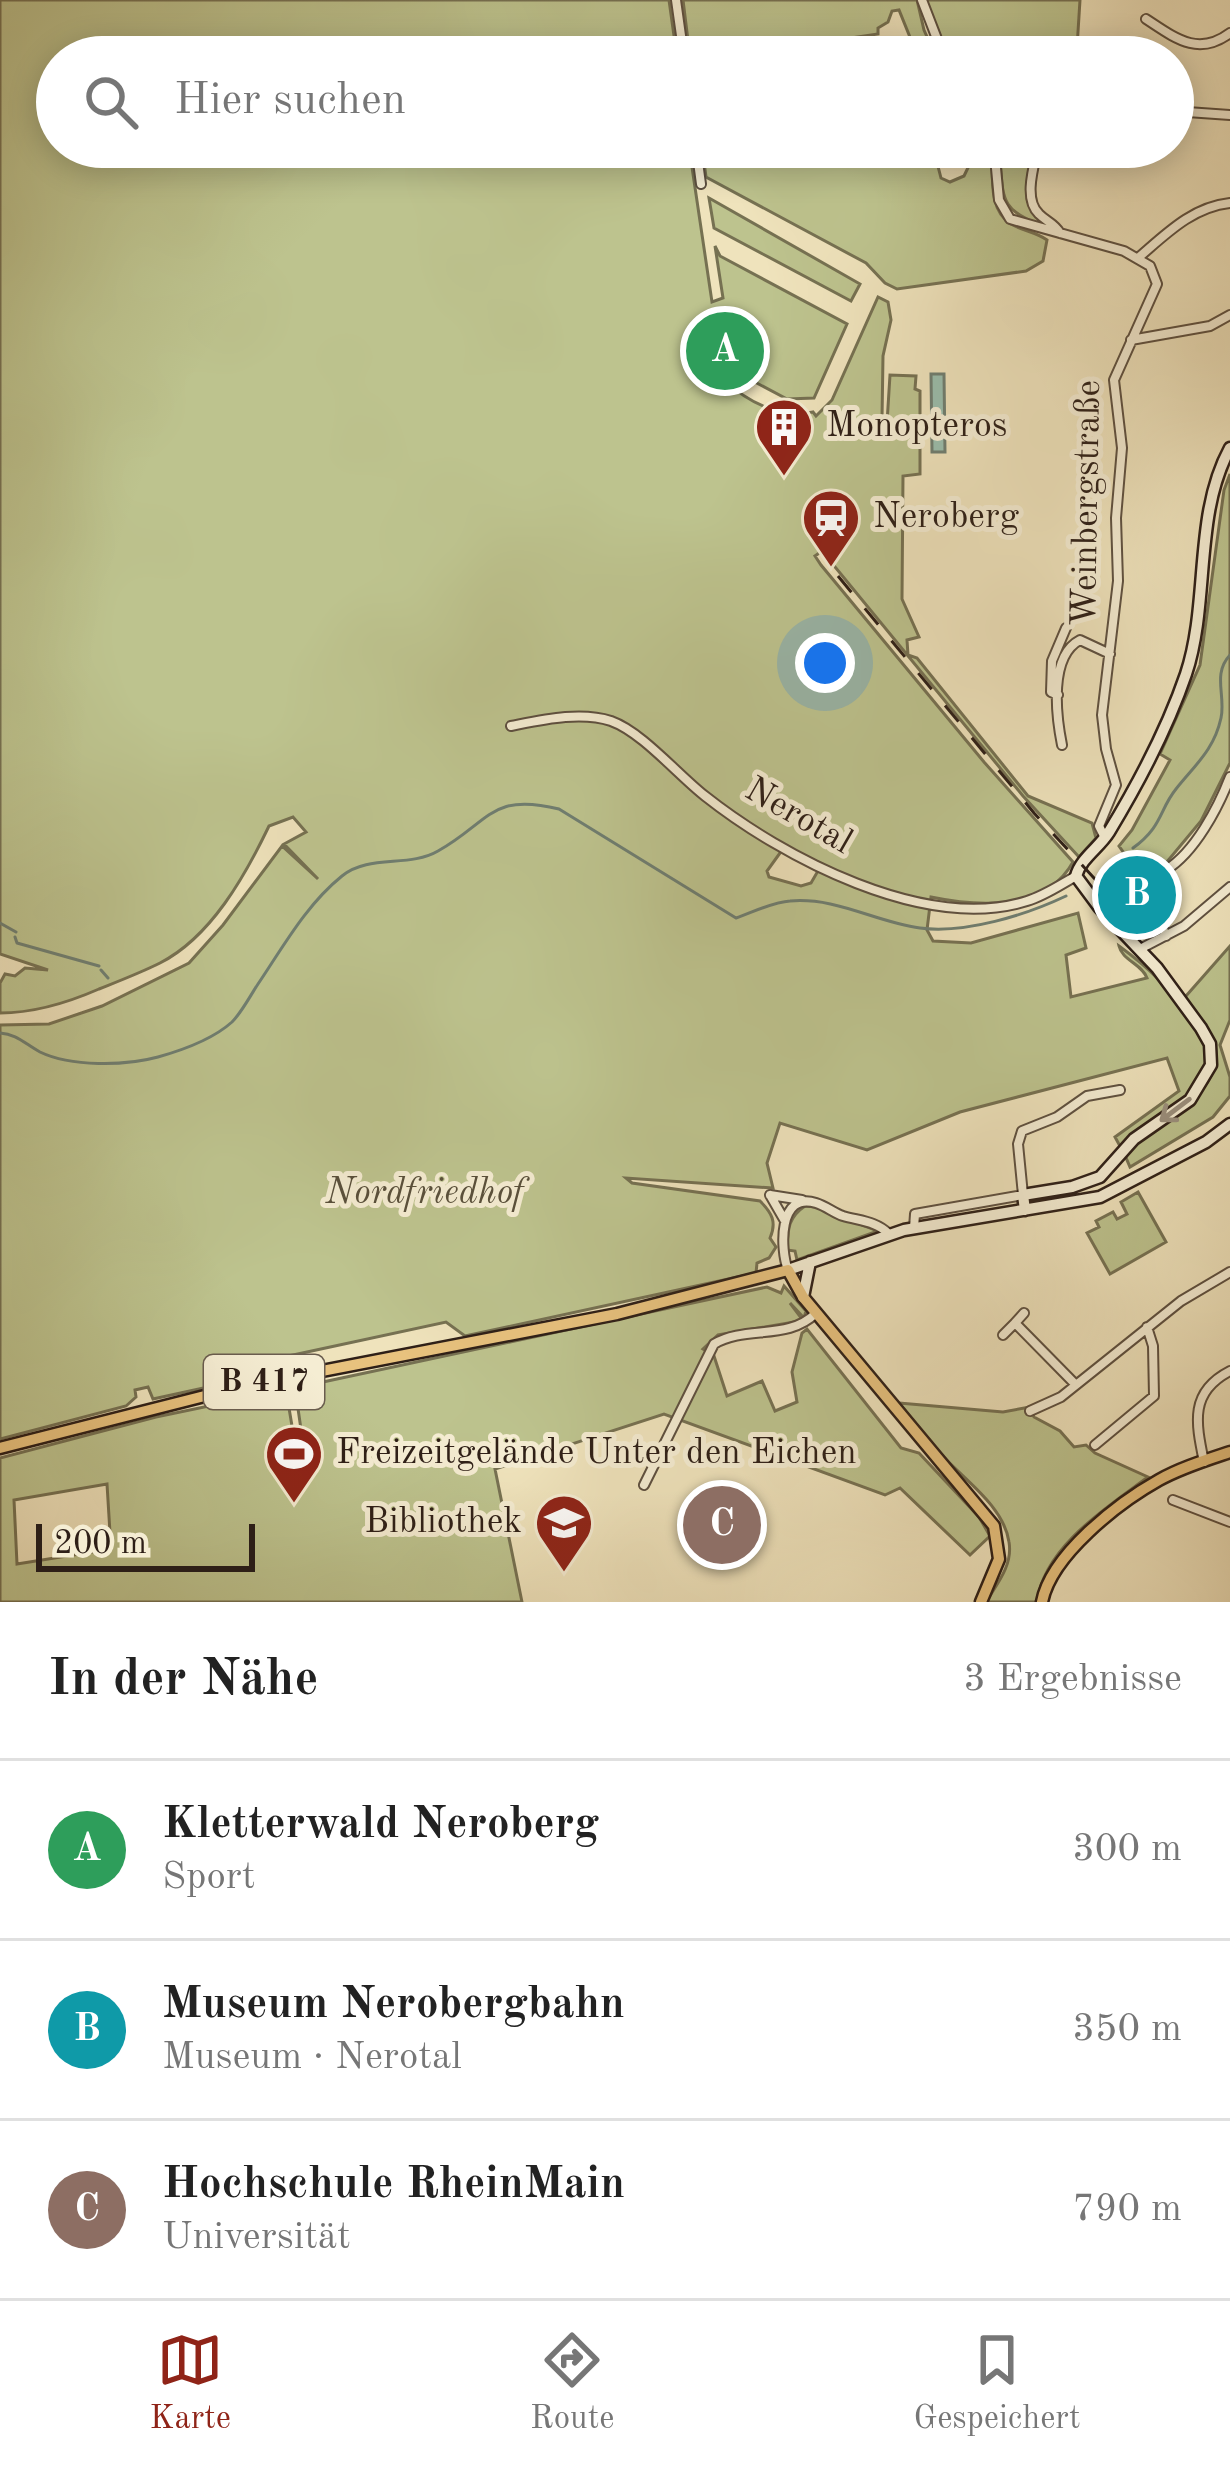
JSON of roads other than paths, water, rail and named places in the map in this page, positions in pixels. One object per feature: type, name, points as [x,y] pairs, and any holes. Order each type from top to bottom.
[{"type":"main road","points":[[788,1270],[803,1297],[994,1526],[999,1559],[981,1602]]},
{"type":"main road","name":"B 417","points":[[0,1448],[244,1386],[596,1319],[788,1270]]},
{"type":"main road","points":[[1042,1602],[1058,1564],[1110,1516],[1157,1481],[1230,1452]]},
{"type":"street","points":[[676,0],[681,36]]},
{"type":"street","points":[[922,0],[936,36]]},
{"type":"street","points":[[1146,20],[1173,36]]},
{"type":"street","points":[[1194,45],[1230,33]]},
{"type":"street","points":[[1194,116],[1230,115]]},
{"type":"street","points":[[699,168],[701,184]]},
{"type":"street","points":[[996,168],[1005,214],[1024,226],[1138,257],[1154,272],[1157,284],[1131,340]]},
{"type":"street","points":[[1035,168],[1031,200],[1037,213],[1060,233]]},
{"type":"street","points":[[1138,257],[1187,218],[1230,203]]},
{"type":"street","name":"Weinbergstraße","points":[[1105,838],[1099,826],[1116,781],[1102,715],[1116,614],[1116,518],[1122,467],[1114,380],[1131,340],[1210,326],[1230,315]]},
{"type":"street","name":"Nerotal","points":[[511,726],[586,718],[620,725],[739,823],[792,854],[873,891],[944,904],[1000,905],[1039,897],[1076,876],[1105,838],[1186,672],[1198,618],[1214,489],[1230,448]]},
{"type":"street","points":[[1058,695],[1051,692],[1051,667],[1066,628]]},
{"type":"street","points":[[1062,745],[1058,695],[1062,660],[1075,641],[1087,641],[1110,654]]},
{"type":"street","points":[[1099,907],[1133,883],[1170,867],[1202,830],[1230,777]]},
{"type":"street","points":[[1157,874],[1155,908],[1166,936]]},
{"type":"street","points":[[914,1228],[915,1214],[1094,1180],[1134,1139],[1184,1106],[1211,1065],[1210,1044],[1166,980],[1076,876]]},
{"type":"street","points":[[1138,950],[1215,903],[1230,887]]},
{"type":"street","points":[[1025,1210],[1018,1144],[1022,1131],[1057,1117],[1087,1096],[1120,1090]]},
{"type":"street","points":[[889,1234],[878,1225],[810,1202],[770,1195],[784,1221],[788,1270],[914,1228],[1108,1194],[1230,1125]]},
{"type":"street","points":[[784,1221],[794,1208],[810,1202]]},
{"type":"street","points":[[803,1297],[810,1262]]},
{"type":"street","points":[[1030,1411],[1052,1403],[1147,1327],[1230,1272]]},
{"type":"street","points":[[1220,1277],[1227,1286]]},
{"type":"street","points":[[644,1484],[713,1344],[725,1338],[799,1328],[816,1313]]},
{"type":"street","points":[[1004,1335],[1024,1313]]},
{"type":"street","points":[[1015,1323],[1076,1385]]},
{"type":"street","points":[[1095,1445],[1154,1396],[1155,1363],[1147,1327]]},
{"type":"street","points":[[1204,1462],[1197,1409],[1212,1382],[1230,1371]]},
{"type":"street","points":[[1173,1500],[1230,1522]]},
{"type":"waterway","points":[[1133,848],[1150,832],[1214,739],[1222,710],[1222,670],[1230,655]]},
{"type":"waterway","points":[[0,1033],[53,1057],[98,1064],[145,1060],[197,1044],[236,1018],[306,913],[342,876],[364,865],[427,856],[492,813],[518,804],[559,809],[736,918],[777,903],[807,901],[903,925],[956,928],[1014,916],[1066,896]]},
{"type":"waterway","points":[[0,923],[16,932]]},
{"type":"waterway","points":[[15,937],[17,943],[99,966]]},
{"type":"waterway","points":[[101,970],[108,978]]},
{"type":"railway","points":[[838,576],[1034,813],[1130,917]]},
{"type":"place","name":"Kletterwald Neroberg","points":[[725,351]]},
{"type":"place","name":"Monopteros","points":[[784,478]]},
{"type":"place","name":"Neroberg","points":[[831,569]]},
{"type":"place","name":"Museum Nerobergbahn","points":[[1137,895]]},
{"type":"place","name":"Freizeitgelände Unter den Eichen","points":[[294,1505]]},
{"type":"place","name":"Hochschule RheinMain","points":[[722,1525]]},
{"type":"place","name":"Bibliothek","points":[[564,1574]]},
{"type":"park label","name":"Nordfriedhof","points":[[425,1194]]}]
